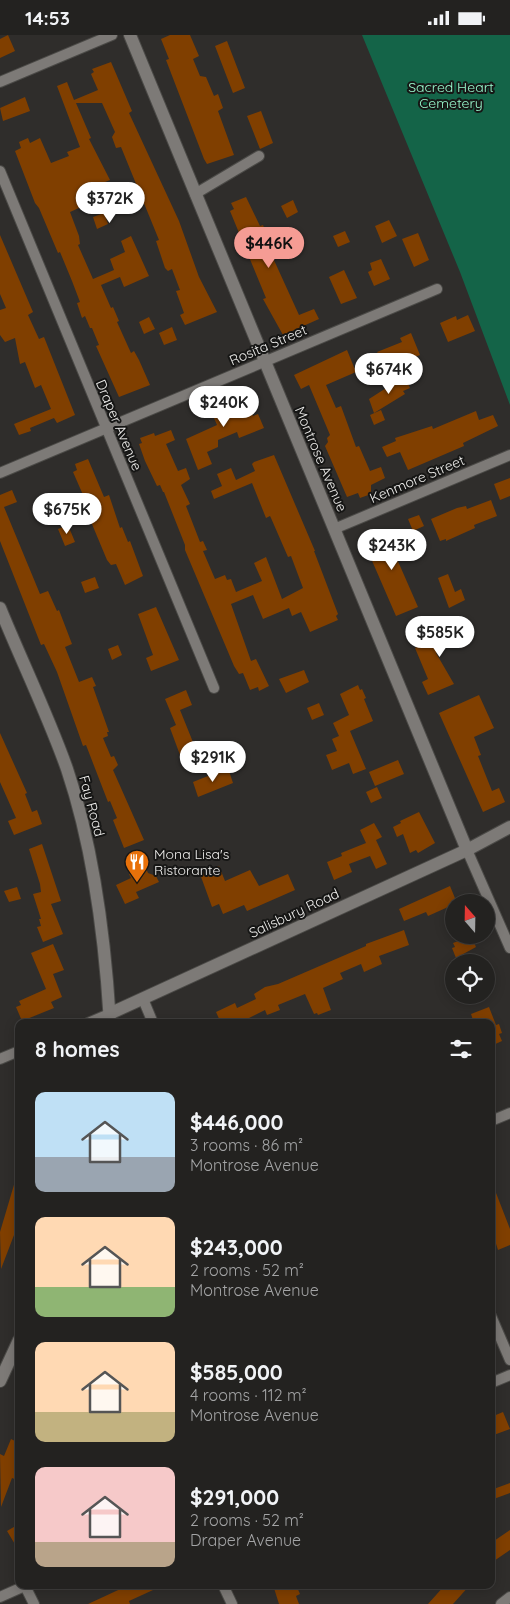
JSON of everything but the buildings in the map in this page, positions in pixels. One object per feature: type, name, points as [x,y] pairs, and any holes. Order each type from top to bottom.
[{"type":"street","points":[[0,82],[112,35]]},
{"type":"street","name":"Montrose Avenue","points":[[130,35],[467,850],[510,948]]},
{"type":"street","points":[[195,194],[259,156]]},
{"type":"street","name":"Draper Avenue","points":[[0,171],[214,688]]},
{"type":"street","name":"Rosita Street","points":[[0,473],[437,289]]},
{"type":"street","name":"Kenmore Street","points":[[334,529],[510,455]]},
{"type":"street","name":"Fay Road","points":[[0,608],[67,769],[85,837],[96,897],[109,1018]]},
{"type":"street","name":"Salisbury Road","points":[[109,1018],[143,999],[467,850],[510,827]]},
{"type":"street","points":[[143,999],[151,1019]]},
{"type":"street","points":[[0,1059],[15,1053]]},
{"type":"street","points":[[495,1119],[510,1113]]},
{"type":"street","points":[[495,1325],[510,1360]]},
{"type":"street","points":[[0,1381],[15,1349]]},
{"type":"street","points":[[495,1381],[510,1375]]},
{"type":"street","points":[[0,1597],[17,1589]]},
{"type":"street","points":[[28,1589],[34,1604]]},
{"type":"street","points":[[225,1589],[232,1604]]},
{"type":"green space","name":"Sacred Heart Cemetery","points":[[362,35],[510,35],[510,405],[460,272]]},
{"type":"place","name":"Mona Lisa's Ristorante","points":[[137,883]]}]
